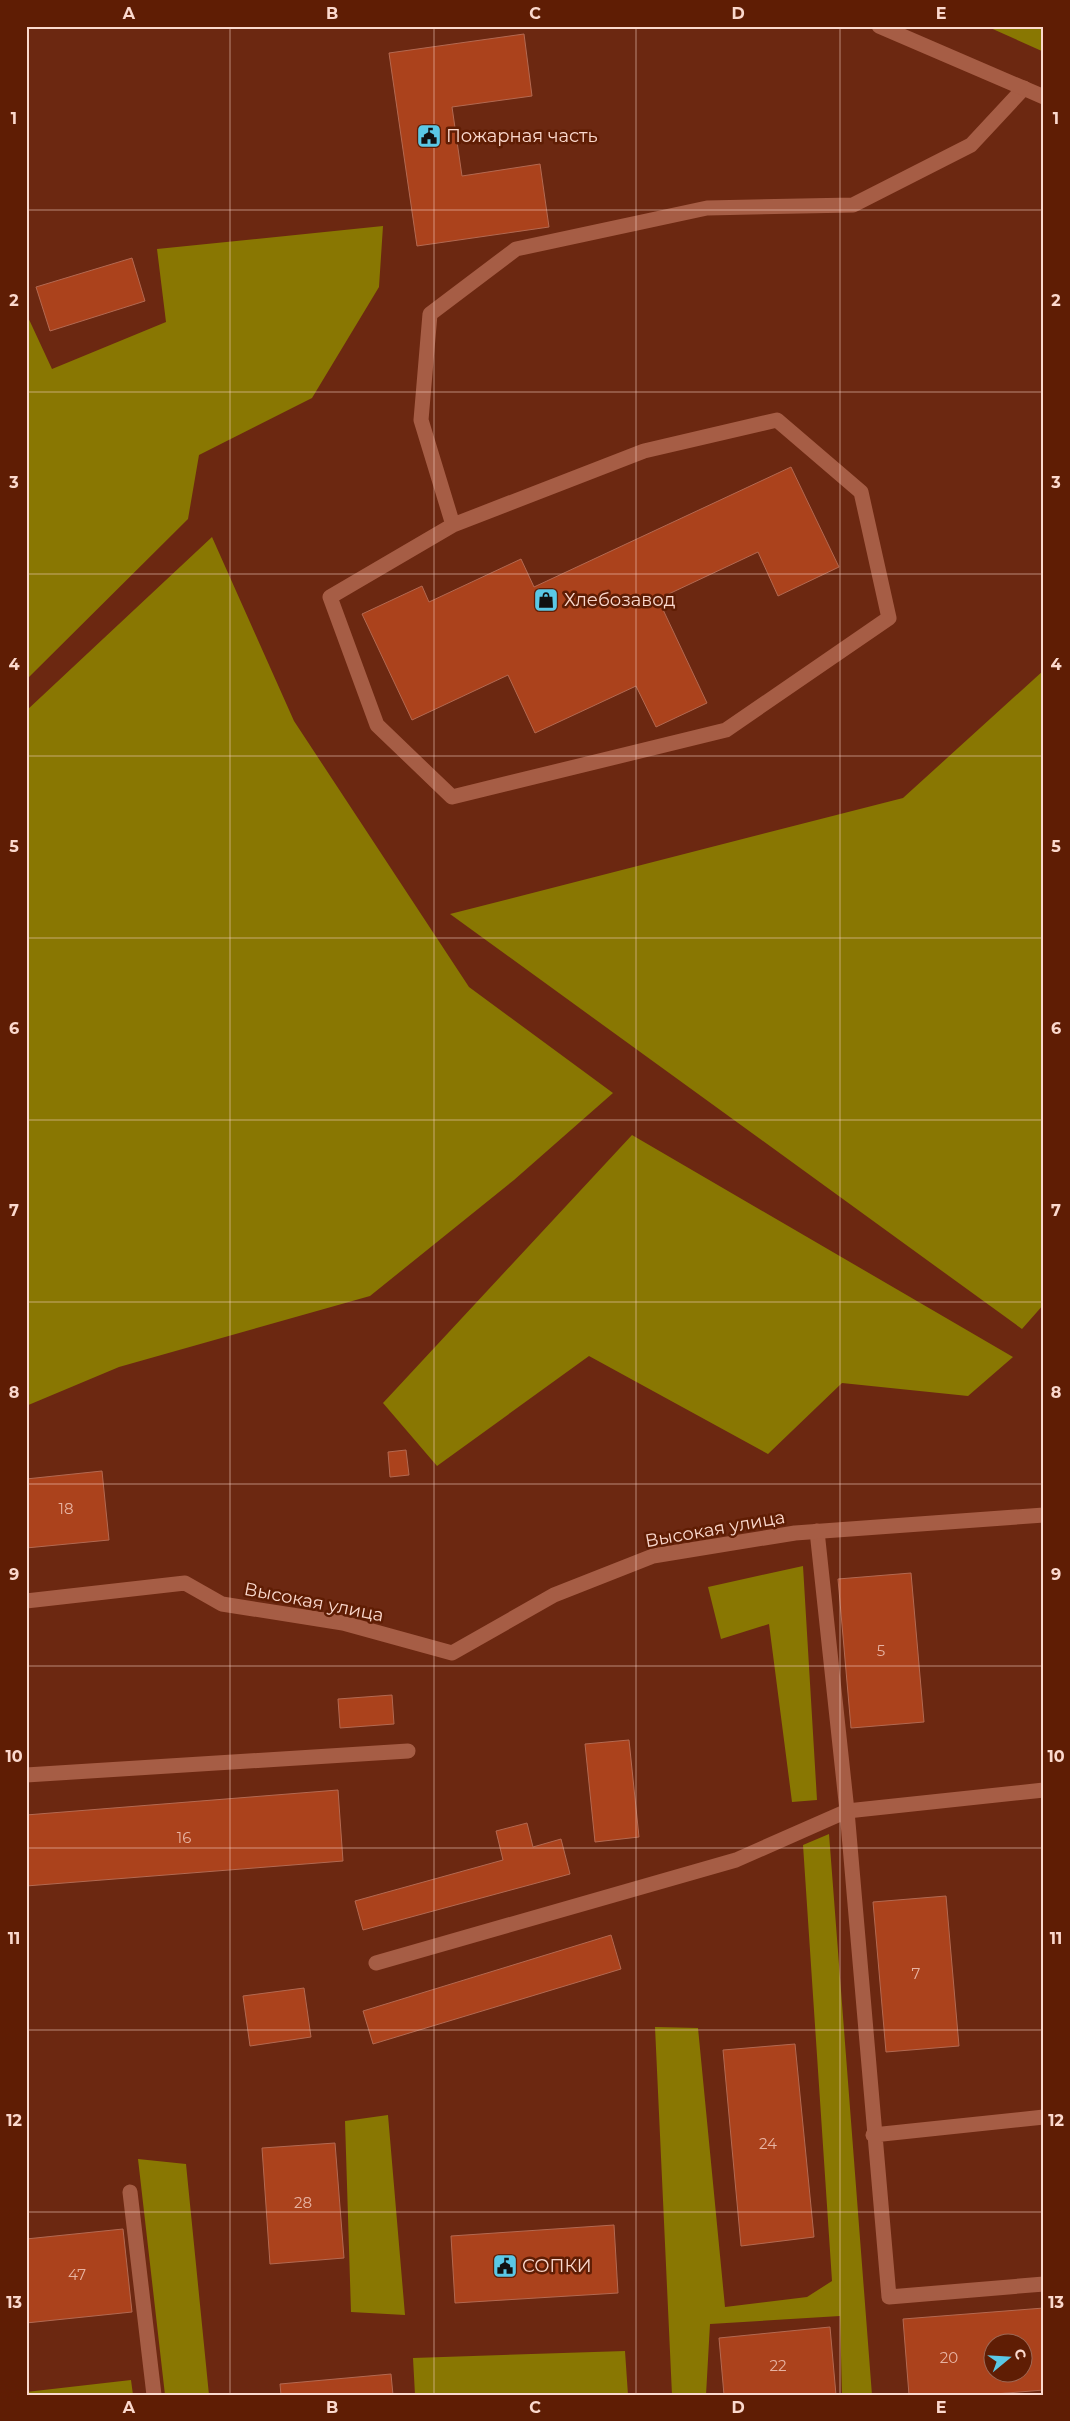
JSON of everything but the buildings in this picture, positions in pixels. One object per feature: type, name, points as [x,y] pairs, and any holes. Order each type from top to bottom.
[{"type":"street","points":[[878,26],[1044,97]]},
{"type":"street","points":[[453,526],[421,420],[430,314],[516,249],[707,208],[853,205],[971,145],[1024,88]]},
{"type":"street","points":[[777,420],[861,492],[889,618],[726,730],[452,797],[377,725],[330,596],[453,526],[644,452],[777,420]]},
{"type":"street","name":"Высокая улица","points":[[26,1601],[185,1583],[222,1604],[342,1623],[452,1653],[554,1595],[652,1556],[817,1531],[1044,1515]]},
{"type":"street","points":[[817,1531],[847,1810],[888,2297],[1044,2284]]},
{"type":"street","points":[[26,1776],[408,1752]]},
{"type":"street","points":[[376,1964],[736,1860],[847,1810],[1044,1790]]},
{"type":"street","points":[[874,2135],[1044,2117]]},
{"type":"street","points":[[130,2192],[154,2395]]},
{"type":"shaded area","points":[[986,26],[1044,26],[1044,52]]},
{"type":"shaded area","points":[[383,226],[379,287],[312,398],[199,455],[188,519],[26,680],[26,313],[52,369],[166,322],[157,249]]},
{"type":"shaded area","points":[[212,537],[294,721],[469,987],[613,1093],[514,1180],[370,1296],[119,1367],[26,1406],[26,711]]},
{"type":"shaded area","points":[[1044,670],[1044,1304],[1022,1329],[450,914],[903,798]]},
{"type":"shaded area","points":[[632,1135],[1013,1357],[968,1396],[842,1383],[768,1454],[589,1356],[437,1466],[383,1403]]},
{"type":"shaded area","points":[[803,1566],[817,1800],[792,1802],[769,1624],[721,1639],[708,1587]]},
{"type":"shaded area","points":[[829,1834],[872,2395],[842,2395],[840,2316],[710,2324],[706,2395],[672,2395],[655,2027],[698,2028],[725,2307],[807,2297],[832,2281],[803,1845]]},
{"type":"shaded area","points":[[388,2115],[405,2315],[351,2312],[345,2121]]},
{"type":"shaded area","points":[[138,2159],[186,2164],[209,2395],[165,2395]]},
{"type":"shaded area","points":[[625,2351],[628,2395],[415,2395],[413,2358]]},
{"type":"shaded area","points":[[131,2380],[133,2395],[26,2395],[26,2392]]},
{"type":"place","name":"Пожарная часть","points":[[429,136]]},
{"type":"place","name":"Хлебозавод","points":[[546,600]]},
{"type":"place","name":"СОПКИ","points":[[505,2266]]}]
